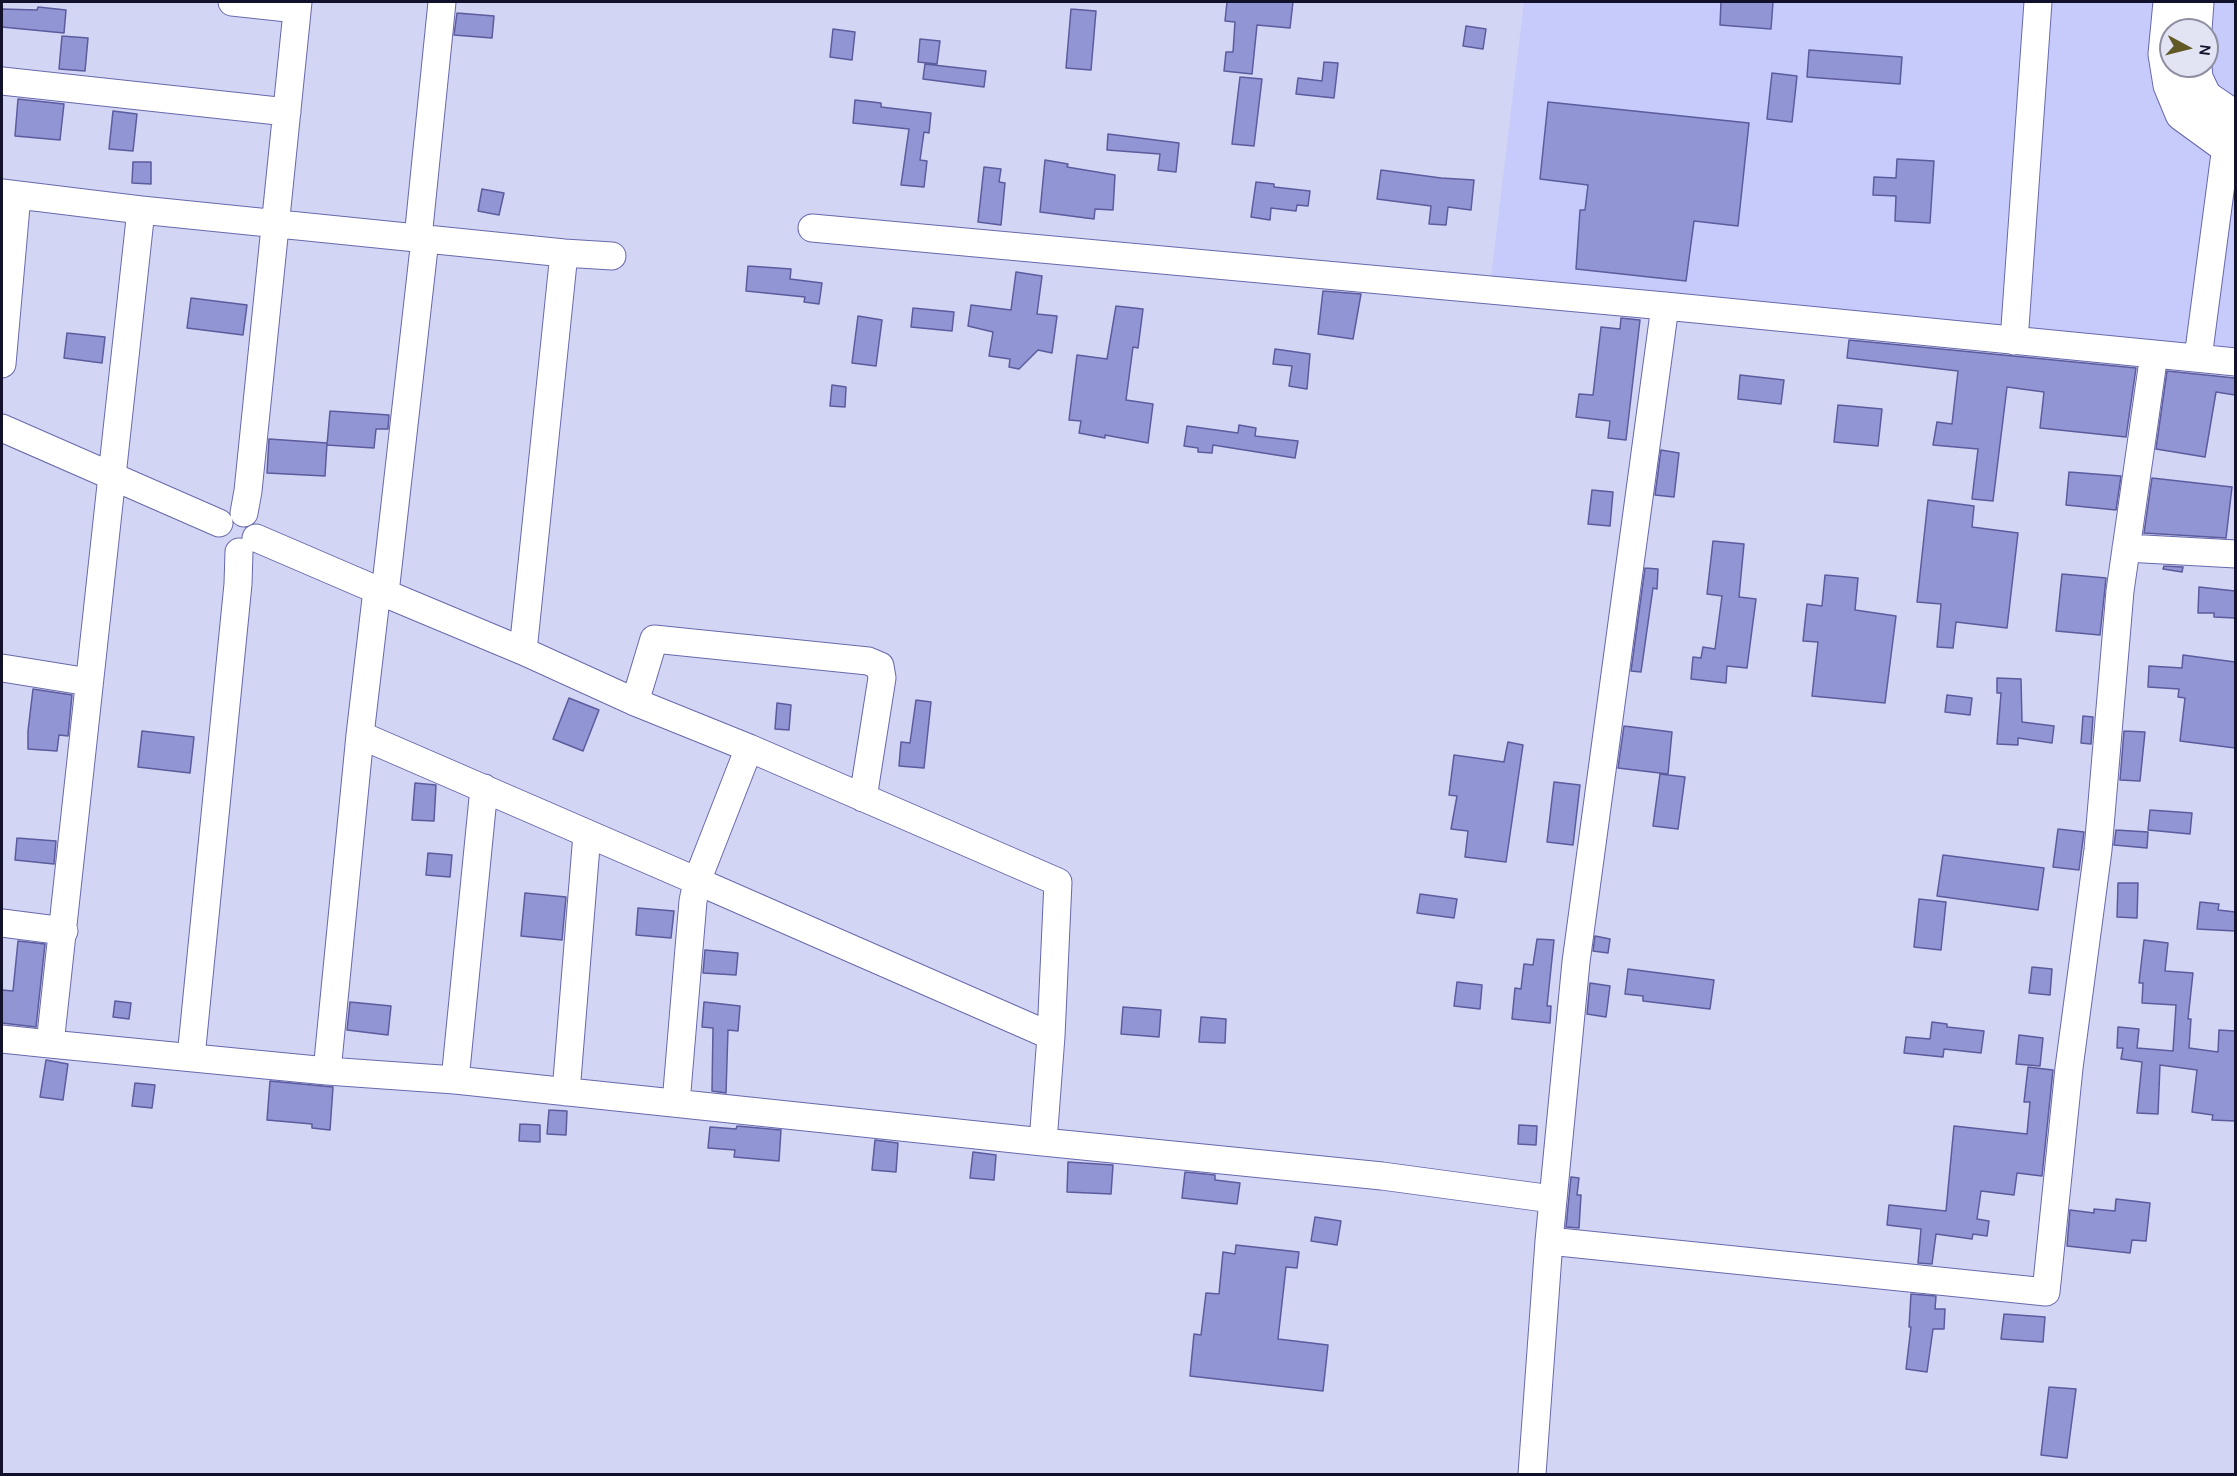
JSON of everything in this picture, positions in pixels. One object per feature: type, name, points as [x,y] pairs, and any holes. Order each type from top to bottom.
[{"type":"main road","points":[[2170,2],[2165,54],[2170,86],[2182,114],[2232,138]]},
{"type":"main road","points":[[2196,18],[2197,2]]},
{"type":"main road","points":[[2196,78],[2205,97],[2232,138]]},
{"type":"street","points":[[232,2],[298,5],[248,491],[232,518],[218,533],[221,543],[229,550],[248,545],[381,592],[1058,882],[1051,1036],[1043,1142]]},
{"type":"street","points":[[327,1071],[360,735],[381,592],[421,238],[442,2]]},
{"type":"street","points":[[2014,341],[2038,2]]},
{"type":"street","points":[[2,81],[287,112]]},
{"type":"street","points":[[2198,358],[2232,138]]},
{"type":"street","points":[[2,363],[9,194],[141,210],[612,256]]},
{"type":"street","points":[[50,1044],[141,210]]},
{"type":"street","points":[[812,228],[1665,306],[2235,362]]},
{"type":"street","points":[[523,651],[564,253]]},
{"type":"street","points":[[1532,1474],[1552,1199],[1576,962],[1665,306]]},
{"type":"street","points":[[1549,1241],[2046,1292],[2068,1068],[2098,850],[2113,659],[2126,548],[2154,354]]},
{"type":"street","points":[[2,428],[111,477],[232,518],[252,519],[257,528],[248,545],[237,596],[191,1057]]},
{"type":"street","points":[[2126,548],[2235,554]]},
{"type":"street","points":[[635,702],[654,639],[868,661],[880,666],[882,678],[864,798]]},
{"type":"street","points":[[2,668],[89,682]]},
{"type":"street","points":[[360,735],[1051,1036]]},
{"type":"street","points":[[676,1103],[693,901],[697,881],[749,748]]},
{"type":"street","points":[[455,1080],[484,788]]},
{"type":"street","points":[[566,1092],[587,834]]},
{"type":"street","points":[[2,923],[63,931]]},
{"type":"street","points":[[2,1040],[327,1071],[455,1080],[1382,1176],[1552,1199]]},
{"type":"shaded area","points":[[1524,2],[2235,2],[2235,362],[1490,286]]},
{"type":"building","points":[[1227,2],[1293,2],[1290,28],[1257,25],[1252,74],[1224,71],[1226,52],[1233,52],[1235,22],[1225,21]]},
{"type":"building","points":[[1721,2],[1773,2],[1771,29],[1720,25]]},
{"type":"building","points":[[38,7],[66,10],[64,33],[2,27],[2,9],[37,10]]},
{"type":"building","points":[[1071,9],[1096,11],[1091,70],[1066,68]]},
{"type":"building","points":[[457,13],[494,16],[492,38],[454,35]]},
{"type":"building","points":[[1466,26],[1486,29],[1483,49],[1463,46]]},
{"type":"building","points":[[833,29],[855,32],[852,60],[830,57]]},
{"type":"building","points":[[62,36],[88,38],[85,71],[59,69]]},
{"type":"building","points":[[920,39],[940,41],[937,64],[918,62]]},
{"type":"building","points":[[1809,50],[1902,57],[1900,84],[1807,77]]},
{"type":"building","points":[[1324,62],[1338,63],[1334,98],[1296,94],[1298,78],[1322,81]]},
{"type":"building","points":[[925,64],[986,71],[984,87],[923,79]]},
{"type":"building","points":[[1772,73],[1797,76],[1792,122],[1767,119]]},
{"type":"building","points":[[1240,77],[1262,79],[1254,146],[1232,144]]},
{"type":"building","points":[[18,99],[64,104],[60,140],[15,136]]},
{"type":"building","points":[[855,100],[881,103],[881,107],[931,113],[929,133],[924,132],[920,160],[927,161],[924,187],[901,185],[909,129],[853,123]]},
{"type":"building","points":[[1548,102],[1749,123],[1738,226],[1694,221],[1686,281],[1576,269],[1580,210],[1585,210],[1588,185],[1540,179]]},
{"type":"building","points":[[113,111],[137,114],[133,151],[109,149]]},
{"type":"building","points":[[1108,134],[1179,143],[1176,172],[1158,170],[1160,154],[1107,150]]},
{"type":"building","points":[[1897,159],[1934,161],[1930,223],[1895,221],[1896,196],[1873,195],[1874,177],[1896,178]]},
{"type":"building","points":[[1045,160],[1068,164],[1067,167],[1115,175],[1113,210],[1095,209],[1094,219],[1040,212]]},
{"type":"building","points":[[133,162],[151,162],[151,184],[132,183]]},
{"type":"building","points":[[984,167],[1001,169],[999,182],[1005,183],[1001,225],[978,222]]},
{"type":"building","points":[[1381,170],[1474,180],[1471,210],[1448,207],[1446,225],[1429,224],[1431,206],[1377,199]]},
{"type":"building","points":[[1256,182],[1274,184],[1274,187],[1310,191],[1308,206],[1297,205],[1296,211],[1271,208],[1270,220],[1251,217]]},
{"type":"building","points":[[482,189],[504,193],[499,215],[478,211]]},
{"type":"building","points":[[748,266],[791,269],[790,279],[822,283],[819,304],[804,302],[805,297],[746,291]]},
{"type":"building","points":[[1016,272],[1042,276],[1037,314],[1057,316],[1052,353],[1038,350],[1019,369],[1009,367],[1010,359],[989,356],[993,332],[968,326],[971,305],[1011,310]]},
{"type":"building","points":[[1323,291],[1361,294],[1353,339],[1318,334]]},
{"type":"building","points":[[191,298],[247,305],[243,335],[187,328]]},
{"type":"building","points":[[1116,306],[1143,309],[1138,348],[1133,347],[1126,400],[1153,404],[1148,443],[1079,433],[1081,421],[1069,420],[1077,355],[1107,359]]},
{"type":"building","points":[[913,308],[954,312],[952,331],[911,327]]},
{"type":"building","points":[[858,316],[882,320],[876,366],[852,363]]},
{"type":"building","points":[[1621,318],[1640,320],[1626,440],[1608,438],[1610,421],[1576,417],[1579,394],[1593,395],[1601,327],[1620,329]]},
{"type":"building","points":[[67,333],[105,337],[102,363],[64,358]]},
{"type":"building","points":[[1849,340],[2136,368],[2126,437],[2040,428],[2044,392],[2007,387],[1993,501],[1972,499],[1978,449],[1933,445],[1937,422],[1952,424],[1958,371],[1847,358]]},
{"type":"building","points":[[1275,349],[1310,354],[1307,389],[1289,386],[1292,366],[1273,364]]},
{"type":"building","points":[[2167,371],[2235,378],[2235,395],[2216,392],[2205,457],[2156,449]]},
{"type":"building","points":[[1740,375],[1784,380],[1781,404],[1738,399]]},
{"type":"building","points":[[832,385],[846,387],[845,407],[830,406]]},
{"type":"building","points":[[1838,405],[1882,409],[1878,446],[1834,442]]},
{"type":"building","points":[[330,411],[389,415],[388,429],[376,429],[374,448],[327,445]]},
{"type":"building","points":[[1239,425],[1256,428],[1255,436],[1298,441],[1295,458],[1213,445],[1212,453],[1198,452],[1198,448],[1184,446],[1187,426],[1238,433]]},
{"type":"building","points":[[269,439],[327,443],[325,476],[267,473]]},
{"type":"building","points":[[1661,450],[1679,453],[1674,497],[1655,495]]},
{"type":"building","points":[[2069,472],[2121,476],[2116,510],[2066,505]]},
{"type":"building","points":[[2152,478],[2232,487],[2226,538],[2144,533]]},
{"type":"building","points":[[1592,490],[1613,492],[1610,526],[1588,524]]},
{"type":"building","points":[[1928,500],[1974,506],[1972,527],[2018,533],[2007,628],[1956,622],[1953,648],[1937,647],[1941,604],[1917,602]]},
{"type":"building","points":[[1713,541],[1744,544],[1739,597],[1756,599],[1747,668],[1727,666],[1726,683],[1691,679],[1693,657],[1701,658],[1703,647],[1715,649],[1722,596],[1707,594]]},
{"type":"building","points":[[2164,566],[2183,567],[2182,572],[2163,569]]},
{"type":"building","points":[[1645,568],[1658,569],[1657,589],[1653,588],[1641,672],[1631,671]]},
{"type":"building","points":[[2062,574],[2106,578],[2100,635],[2056,631]]},
{"type":"building","points":[[1825,575],[1858,578],[1855,610],[1896,616],[1885,703],[1812,696],[1818,642],[1803,641],[1807,604],[1822,606]]},
{"type":"building","points":[[2199,587],[2235,591],[2235,618],[2214,617],[2214,613],[2198,613]]},
{"type":"building","points":[[2183,655],[2235,662],[2235,748],[2180,741],[2185,698],[2178,697],[2179,689],[2148,687],[2149,666],[2182,668]]},
{"type":"building","points":[[1997,678],[2021,679],[2022,722],[2054,726],[2052,743],[2018,738],[2018,745],[1997,744],[2001,693],[1997,693]]},
{"type":"building","points":[[33,689],[72,695],[68,736],[59,735],[57,751],[28,749]]},
{"type":"building","points":[[1947,695],[1972,698],[1970,715],[1945,712]]},
{"type":"building","points":[[569,698],[599,710],[583,751],[553,739]]},
{"type":"building","points":[[916,700],[931,702],[924,768],[899,766],[901,742],[910,743]]},
{"type":"building","points":[[777,703],[791,705],[789,730],[775,729]]},
{"type":"building","points":[[2083,716],[2093,717],[2091,744],[2081,743]]},
{"type":"building","points":[[1624,726],[1672,732],[1668,774],[1618,768]]},
{"type":"building","points":[[142,731],[194,737],[190,773],[138,767]]},
{"type":"building","points":[[2124,731],[2145,732],[2140,781],[2120,780]]},
{"type":"building","points":[[1508,742],[1523,745],[1506,862],[1465,857],[1468,831],[1451,829],[1457,796],[1449,795],[1454,755],[1504,762]]},
{"type":"building","points":[[1660,774],[1685,777],[1678,829],[1653,826]]},
{"type":"building","points":[[1554,782],[1580,785],[1573,845],[1547,842]]},
{"type":"building","points":[[415,783],[436,785],[434,821],[412,820]]},
{"type":"building","points":[[2150,810],[2192,813],[2190,834],[2148,830]]},
{"type":"building","points":[[2058,829],[2084,832],[2079,870],[2053,867]]},
{"type":"building","points":[[2116,830],[2148,832],[2147,848],[2114,845]]},
{"type":"building","points":[[17,838],[56,841],[54,864],[15,860]]},
{"type":"building","points":[[428,853],[452,855],[450,877],[426,875]]},
{"type":"building","points":[[1943,855],[2044,868],[2038,910],[1937,896]]},
{"type":"building","points":[[2118,883],[2138,883],[2137,918],[2117,917]]},
{"type":"building","points":[[525,893],[566,897],[562,940],[521,936]]},
{"type":"building","points":[[1420,894],[1457,899],[1454,918],[1417,913]]},
{"type":"building","points":[[1919,899],[1946,902],[1941,950],[1914,947]]},
{"type":"building","points":[[2200,902],[2219,904],[2218,910],[2235,912],[2235,931],[2197,929]]},
{"type":"building","points":[[638,908],[674,911],[671,938],[636,935]]},
{"type":"building","points":[[1595,936],[1610,939],[1608,953],[1593,951]]},
{"type":"building","points":[[1537,939],[1554,940],[1547,1006],[1551,1006],[1550,1023],[1512,1019],[1515,988],[1521,989],[1524,964],[1533,965]]},
{"type":"building","points":[[2144,940],[2168,943],[2165,971],[2193,973],[2188,1019],[2191,1019],[2189,1048],[2218,1052],[2219,1030],[2235,1031],[2235,1121],[2212,1120],[2213,1115],[2192,1112],[2197,1070],[2160,1065],[2158,1114],[2137,1113],[2142,1062],[2121,1059],[2123,1048],[2117,1048],[2118,1027],[2139,1029],[2137,1048],[2173,1051],[2176,1005],[2142,1003],[2143,983],[2139,983]]},
{"type":"building","points":[[18,941],[45,944],[36,1027],[2,1023],[2,990],[13,991]]},
{"type":"building","points":[[705,950],[738,953],[736,975],[703,973]]},
{"type":"building","points":[[2032,967],[2052,969],[2050,995],[2029,993]]},
{"type":"building","points":[[1628,969],[1714,980],[1710,1009],[1643,1001],[1643,996],[1625,994]]},
{"type":"building","points":[[1457,982],[1482,985],[1480,1009],[1454,1006]]},
{"type":"building","points":[[1590,983],[1610,986],[1606,1017],[1587,1014]]},
{"type":"building","points":[[115,1001],[131,1003],[129,1019],[113,1017]]},
{"type":"building","points":[[350,1002],[391,1006],[388,1035],[347,1030]]},
{"type":"building","points":[[704,1002],[740,1006],[738,1031],[728,1030],[726,1093],[712,1091],[713,1028],[702,1027]]},
{"type":"building","points":[[1123,1007],[1161,1010],[1159,1037],[1121,1034]]},
{"type":"building","points":[[1201,1017],[1226,1019],[1225,1043],[1199,1042]]},
{"type":"building","points":[[1932,1022],[1947,1024],[1947,1027],[1984,1031],[1981,1053],[1944,1049],[1943,1057],[1904,1053],[1906,1037],[1930,1039]]},
{"type":"building","points":[[2019,1035],[2043,1038],[2040,1066],[2016,1064]]},
{"type":"building","points":[[46,1060],[68,1064],[63,1100],[40,1097]]},
{"type":"building","points":[[2028,1067],[2053,1070],[2042,1176],[2017,1173],[2014,1195],[1981,1191],[1977,1219],[1989,1221],[1987,1236],[1973,1234],[1972,1239],[1936,1234],[1932,1264],[1918,1263],[1921,1229],[1887,1225],[1889,1205],[1946,1211],[1954,1126],[2027,1134],[2030,1102],[2024,1102]]},
{"type":"building","points":[[270,1081],[333,1087],[330,1130],[312,1128],[312,1124],[267,1120]]},
{"type":"building","points":[[135,1083],[155,1085],[152,1108],[132,1106]]},
{"type":"building","points":[[549,1110],[567,1111],[566,1135],[547,1134]]},
{"type":"building","points":[[520,1124],[540,1125],[540,1142],[519,1141]]},
{"type":"building","points":[[1519,1125],[1537,1126],[1536,1145],[1518,1144]]},
{"type":"building","points":[[737,1126],[781,1130],[779,1161],[734,1157],[735,1150],[708,1148],[710,1127],[736,1129]]},
{"type":"building","points":[[875,1140],[898,1143],[896,1172],[872,1170]]},
{"type":"building","points":[[973,1152],[996,1155],[994,1180],[970,1178]]},
{"type":"building","points":[[1068,1162],[1113,1165],[1111,1194],[1067,1192]]},
{"type":"building","points":[[1185,1172],[1215,1175],[1215,1180],[1240,1183],[1237,1204],[1182,1198]]},
{"type":"building","points":[[1571,1177],[1579,1178],[1577,1195],[1581,1195],[1579,1228],[1566,1227]]},
{"type":"building","points":[[2116,1199],[2150,1203],[2146,1241],[2132,1240],[2130,1253],[2067,1246],[2070,1210],[2094,1213],[2094,1209],[2115,1211]]},
{"type":"building","points":[[1315,1217],[1341,1221],[1337,1245],[1311,1241]]},
{"type":"building","points":[[1236,1245],[1299,1252],[1297,1268],[1286,1267],[1278,1339],[1328,1345],[1323,1391],[1190,1376],[1194,1334],[1201,1335],[1206,1293],[1219,1294],[1223,1252],[1235,1254]]},
{"type":"building","points":[[1911,1294],[1936,1296],[1935,1309],[1945,1309],[1944,1329],[1933,1329],[1927,1372],[1906,1369],[1911,1327],[1909,1327]]},
{"type":"building","points":[[2004,1314],[2045,1317],[2043,1342],[2001,1339]]},
{"type":"building","points":[[2049,1387],[2076,1389],[2067,1458],[2041,1455]]}]
